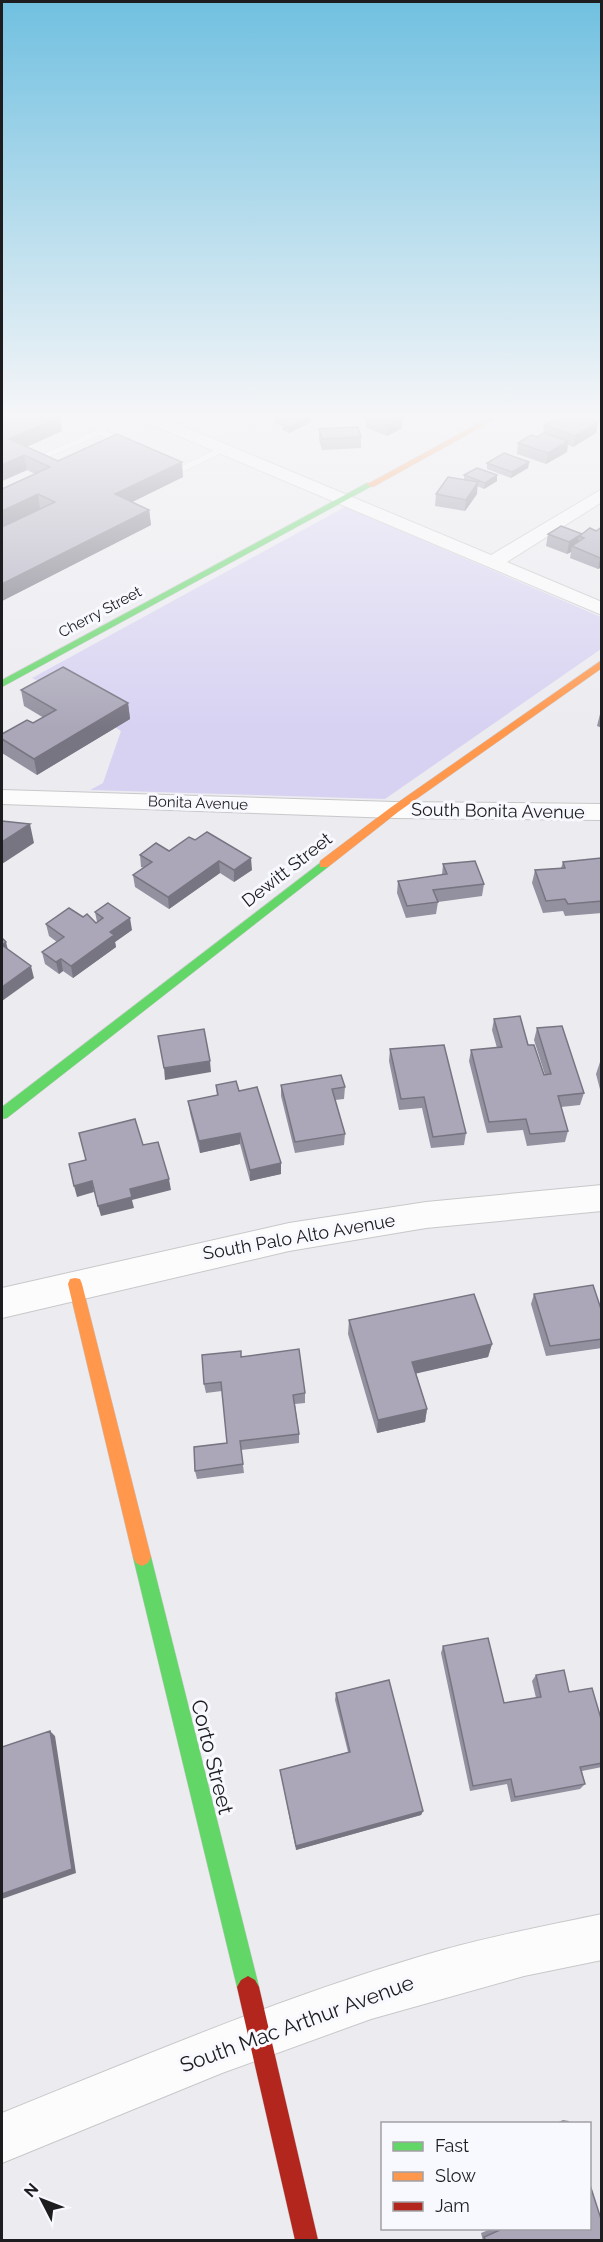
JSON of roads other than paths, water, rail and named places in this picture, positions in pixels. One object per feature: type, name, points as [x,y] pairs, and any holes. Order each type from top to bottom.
[{"type":"street","name":"Cherry Street","points":[[2,684],[306,520]]},
{"type":"street","points":[[389,520],[602,609]]},
{"type":"street","points":[[492,563],[561,520]]},
{"type":"street","name":"Dewitt Street","points":[[2,1114],[394,810],[602,663]]},
{"type":"street","name":"Bonita Avenue","points":[[2,797],[394,810]]},
{"type":"street","name":"South Bonita Avenue","points":[[394,810],[602,812]]},
{"type":"street","name":"South Palo Alto Avenue","points":[[2,1303],[75,1284],[256,1244],[380,1221],[602,1198]]},
{"type":"street","name":"Corto Street","points":[[75,1284],[308,2241]]},
{"type":"street","name":"South Mac Arthur Avenue","points":[[2,2138],[259,2033],[437,1975],[602,1937]]}]
